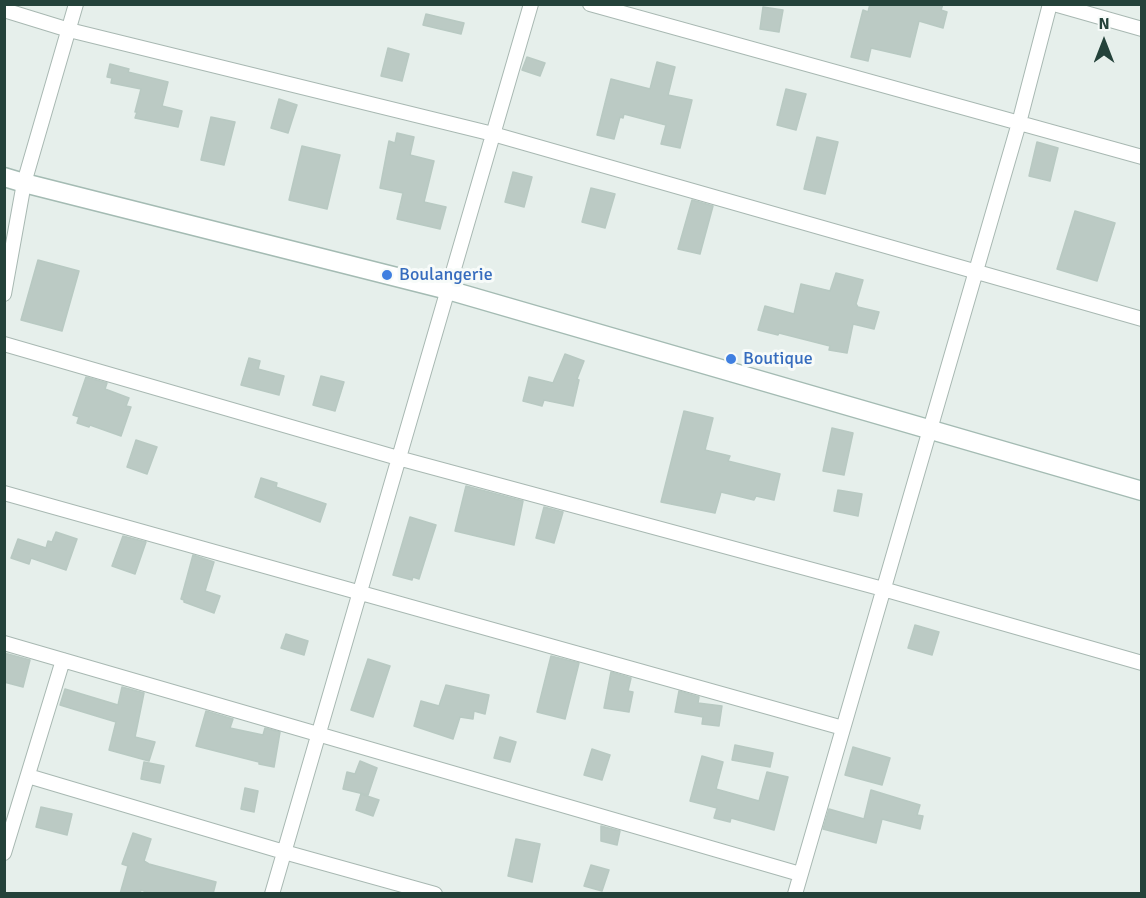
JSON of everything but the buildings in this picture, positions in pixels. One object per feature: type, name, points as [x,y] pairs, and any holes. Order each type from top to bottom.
[{"type":"street","points":[[4,294],[24,183],[76,4]]},
{"type":"street","points":[[272,894],[531,4]]},
{"type":"street","points":[[590,4],[1142,157]]},
{"type":"street","points":[[795,894],[1052,4],[1142,29]]},
{"type":"street","points":[[4,10],[69,30],[493,134],[1142,320]]},
{"type":"street","points":[[4,177],[448,290],[1142,491]]},
{"type":"street","points":[[4,344],[398,458],[883,589],[1142,663]]},
{"type":"street","points":[[4,493],[843,728]]},
{"type":"street","points":[[4,643],[801,874]]},
{"type":"street","points":[[4,853],[63,660]]},
{"type":"street","points":[[28,776],[435,894]]},
{"type":"place","name":"Boulangerie","points":[[387,275]]},
{"type":"place","name":"Boutique","points":[[731,359]]}]
